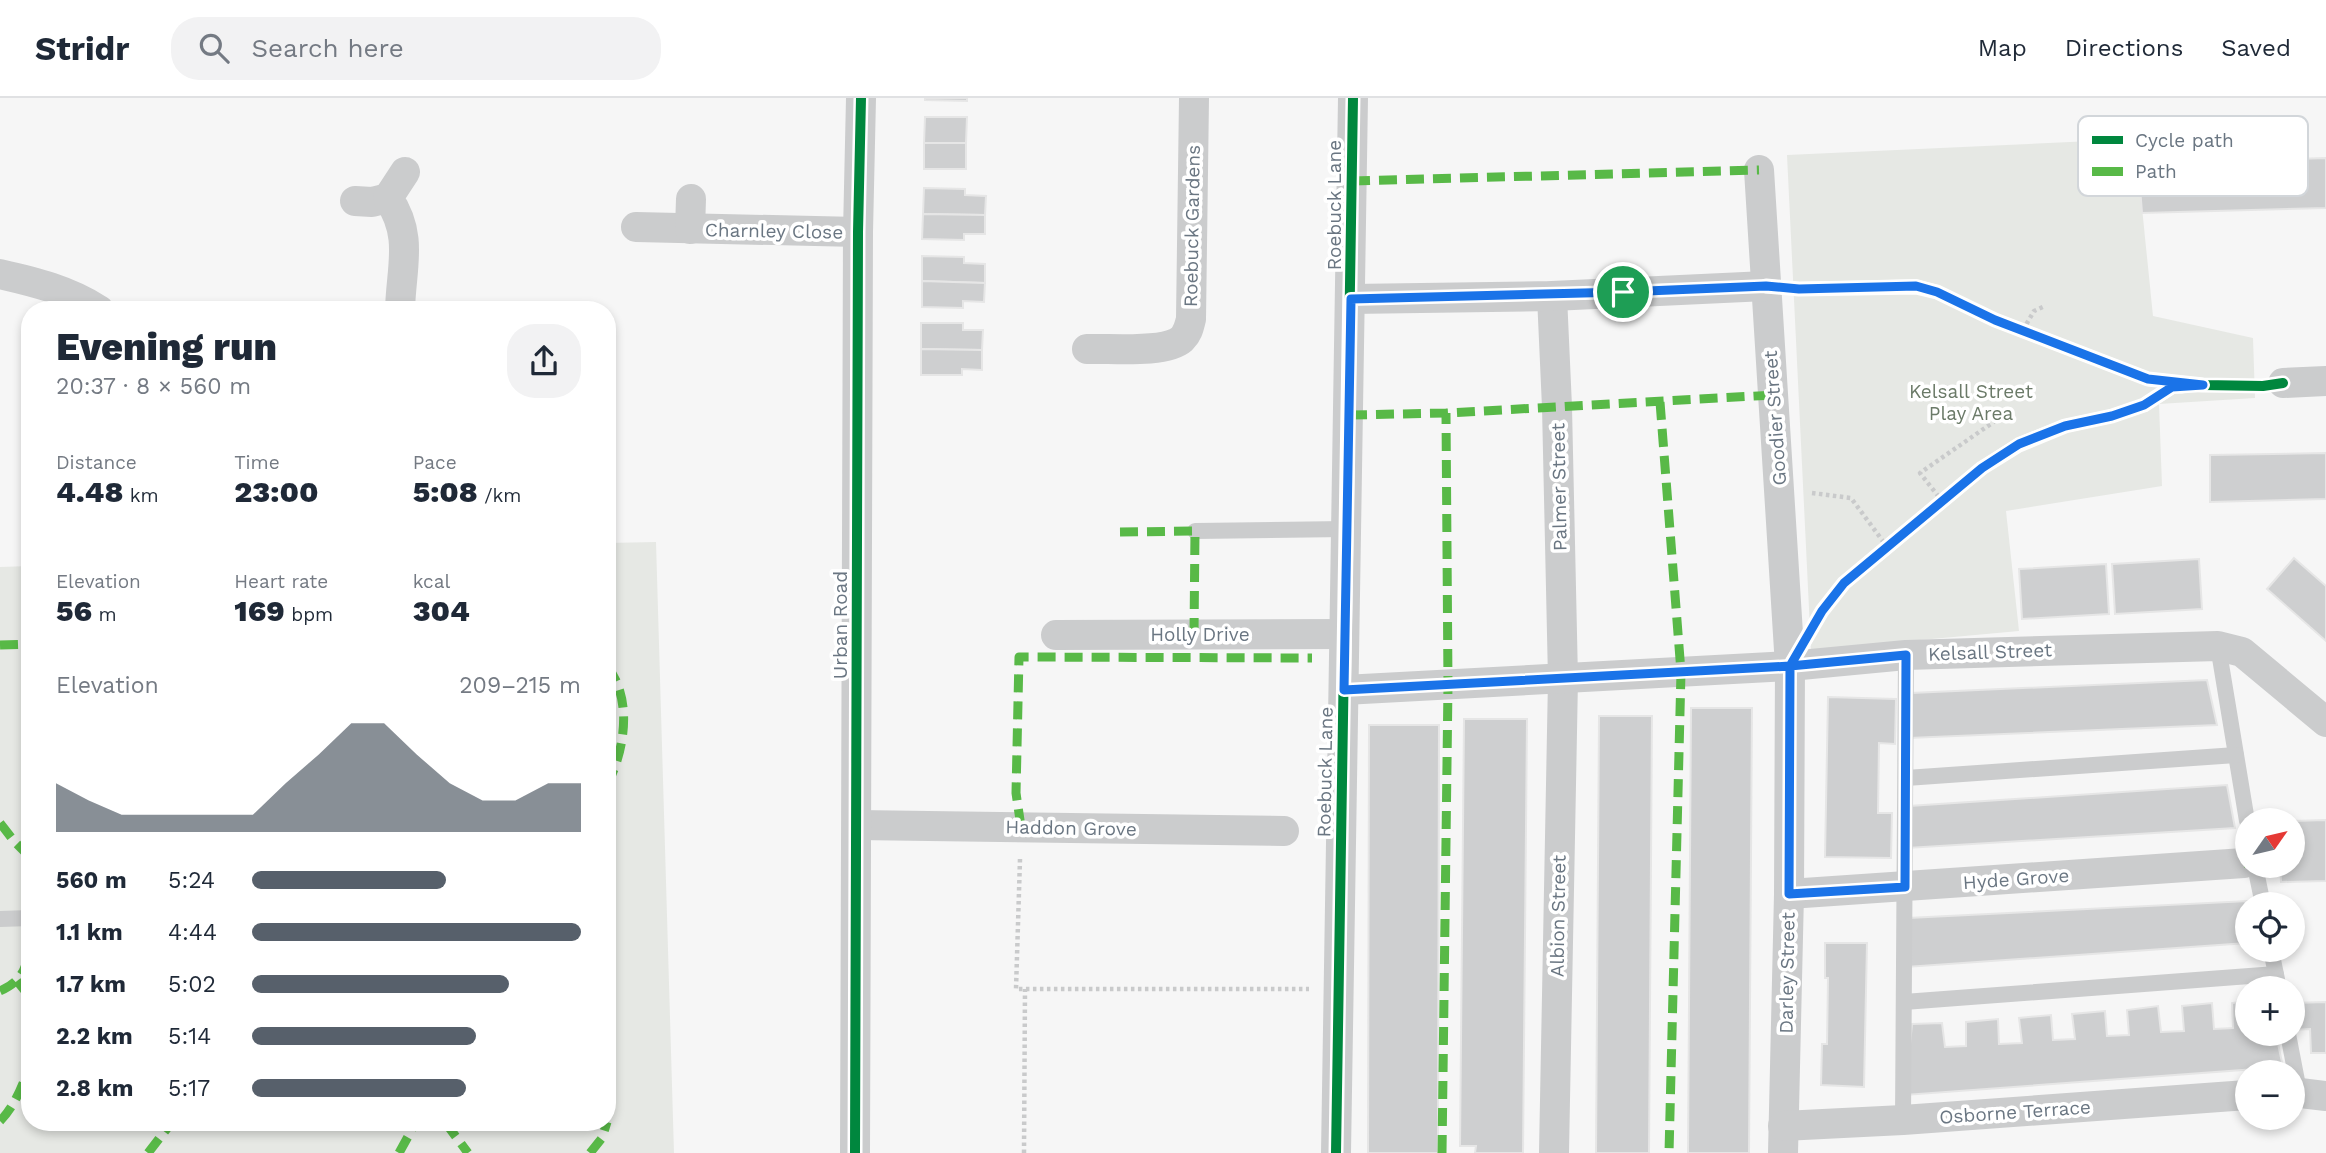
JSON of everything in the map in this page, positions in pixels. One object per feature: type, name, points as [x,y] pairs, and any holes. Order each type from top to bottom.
[{"type":"street","name":"Urban Road","points":[[855,1153],[858,232],[861,98]]},
{"type":"street","name":"Roebuck Gardens","points":[[1087,349],[1161,348],[1181,340],[1189,331],[1194,98]]},
{"type":"street","name":"Roebuck Lane","points":[[1336,1153],[1353,98]]},
{"type":"street","name":"Goodier Street","points":[[1759,170],[1790,666]]},
{"type":"street","points":[[355,201],[372,202],[388,198],[405,172]]},
{"type":"street","points":[[388,198],[400,215],[403,229],[405,252],[401,301]]},
{"type":"street","name":"Charnley Close","points":[[690,229],[691,199]]},
{"type":"street","name":"Charnley Close","points":[[636,227],[858,232]]},
{"type":"street","points":[[0,274],[41,283],[82,301]]},
{"type":"street","points":[[1351,299],[1552,296],[1766,286]]},
{"type":"street","name":"Palmer Street","points":[[1552,296],[1563,679]]},
{"type":"street","points":[[2283,383],[2326,381]]},
{"type":"street","name":"Holly Drive","points":[[1056,635],[1344,634]]},
{"type":"street","points":[[2218,646],[2242,652],[2326,723]]},
{"type":"street","name":"Kelsall Street","points":[[1344,690],[1790,666],[1906,655],[2218,646]]},
{"type":"street","name":"Darley Street","points":[[1783,1140],[1789,894],[1790,666]]},
{"type":"street","name":"Albion Street","points":[[1554,1153],[1563,679]]},
{"type":"street","name":"Haddon Grove","points":[[858,825],[1284,831]]},
{"type":"street","name":"Hyde Grove","points":[[1789,894],[2235,866]]},
{"type":"street","name":"Osborne Terrace","points":[[1783,1140],[1903,1120],[2235,1096]]},
{"type":"lane","points":[[1195,531],[1346,529]]},
{"type":"lane","points":[[2218,646],[2245,808]]},
{"type":"lane","points":[[1903,1120],[1906,655]]},
{"type":"lane","points":[[1906,778],[2236,755]]},
{"type":"lane","points":[[0,919],[21,918]]},
{"type":"lane","points":[[1904,1002],[2235,983]]},
{"type":"lane","points":[[2292,1046],[2306,1093]]},
{"type":"path","points":[[2035,335],[2018,329],[2034,311],[2045,306]]},
{"type":"path","points":[[1943,502],[1920,473],[1994,421]]},
{"type":"path","points":[[1780,489],[1851,498],[1888,547]]},
{"type":"path","points":[[1933,510],[1953,494]]},
{"type":"path","points":[[1021,827],[1016,989],[1339,989]]},
{"type":"path","points":[[1024,1153],[1025,989]]},
{"type":"green space","name":"Kelsall Street Play Area","points":[[2078,142],[2078,196],[2141,196],[2153,316],[2253,338],[2255,398],[2159,404],[2162,486],[2006,511],[2019,631],[1811,650],[1787,155]]},
{"type":"green space","points":[[656,542],[674,1153],[0,1153],[0,567],[21,566],[21,1131],[616,1131],[616,543]]},
{"type":"building","points":[[967,98],[967,101],[925,100]]},
{"type":"building","points":[[925,117],[967,117],[966,143],[924,143]]},
{"type":"building","points":[[924,143],[966,143],[966,169],[924,169]]},
{"type":"building","points":[[2326,158],[2326,208],[2142,213],[2141,196],[2308,196],[2308,159]]},
{"type":"building","points":[[924,188],[965,189],[965,195],[986,196],[985,215],[923,214]]},
{"type":"building","points":[[923,214],[985,215],[985,234],[964,234],[964,240],[922,239]]},
{"type":"building","points":[[922,256],[964,257],[964,263],[985,264],[985,283],[922,281]]},
{"type":"building","points":[[922,281],[985,283],[984,302],[963,301],[963,308],[922,307]]},
{"type":"building","points":[[921,323],[963,323],[963,330],[983,330],[982,350],[921,349]]},
{"type":"building","points":[[921,349],[982,350],[982,370],[962,369],[962,375],[921,375]]},
{"type":"building","points":[[2326,453],[2326,499],[2210,502],[2210,455]]},
{"type":"building","points":[[2294,558],[2326,586],[2326,641],[2267,589]]},
{"type":"building","points":[[2199,559],[2202,609],[2115,614],[2112,564]]},
{"type":"building","points":[[2106,564],[2109,614],[2022,619],[2019,569]]},
{"type":"building","points":[[2207,680],[2217,725],[1909,738],[1911,693]]},
{"type":"building","points":[[1828,697],[1896,699],[1895,744],[1879,743],[1878,813],[1892,813],[1891,858],[1825,857]]},
{"type":"building","points":[[1691,708],[1752,708],[1749,1153],[1688,1153]]},
{"type":"building","points":[[1599,716],[1652,716],[1649,1153],[1596,1153]]},
{"type":"building","points":[[1464,719],[1527,719],[1523,1153],[1475,1153],[1476,1146],[1460,1146]]},
{"type":"building","points":[[1369,725],[1439,725],[1438,1153],[1368,1153]]},
{"type":"building","points":[[2227,785],[2235,828],[1907,848],[1909,806]]},
{"type":"building","points":[[2326,820],[2326,881],[2281,882],[2281,878],[2305,878],[2305,821]]},
{"type":"building","points":[[2235,902],[2235,944],[1906,967],[1908,918]]},
{"type":"building","points":[[1825,943],[1867,943],[1864,1087],[1821,1085],[1822,1044],[1827,1044],[1828,978],[1825,978]]},
{"type":"building","points":[[2326,1002],[2326,1053],[2311,1053],[2310,1029],[2305,1029],[2305,1003]]},
{"type":"building","points":[[2212,1003],[2214,1029],[2233,1028],[2232,1003],[2235,1003],[2235,1046],[2279,1046],[2282,1060],[2235,1060],[2235,1071],[1905,1095],[1912,1024],[1942,1023],[1945,1047],[1966,1046],[1966,1022],[1998,1019],[1999,1044],[2022,1043],[2019,1018],[2051,1015],[2053,1040],[2075,1039],[2072,1014],[2105,1011],[2107,1036],[2129,1035],[2127,1010],[2158,1006],[2161,1032],[2184,1031],[2182,1006]]},
{"type":"marked path","points":[[1352,181],[1759,170]]},
{"type":"marked path","points":[[1349,415],[1446,413],[1774,395]]},
{"type":"marked path","points":[[1660,402],[1681,672],[1669,1153]]},
{"type":"marked path","points":[[1442,1153],[1448,685],[1446,413]]},
{"type":"marked path","points":[[1120,532],[1195,531],[1194,634]]},
{"type":"marked path","points":[[0,645],[21,644]]},
{"type":"marked path","points":[[1021,827],[1016,793],[1019,657],[1312,658]]},
{"type":"marked path","points":[[616,682],[624,725],[616,762]]},
{"type":"marked path","points":[[0,823],[21,848]]},
{"type":"marked path","points":[[0,991],[21,975]]},
{"type":"marked path","points":[[17,981],[21,986]]},
{"type":"marked path","points":[[0,1121],[21,1088]]},
{"type":"marked path","points":[[148,1153],[165,1131]]},
{"type":"marked path","points":[[399,1153],[411,1131]]},
{"type":"marked path","points":[[452,1131],[468,1153]]},
{"type":"marked path","points":[[590,1153],[604,1131]]},
{"type":"cycle path","points":[[855,1153],[858,232],[861,98]]},
{"type":"cycle path","points":[[1336,1153],[1353,98]]},
{"type":"cycle path","points":[[1766,286],[1799,289],[1916,287],[1937,292],[1995,320],[2148,379],[2203,385],[2263,386],[2283,383]]},
{"type":"cycle path","points":[[1790,666],[1822,611],[1844,583],[1982,468],[2019,445],[2065,426],[2112,416],[2144,405],[2173,386],[2182,386]]},
{"type":"route","points":[[1623,292],[1552,296],[1351,299],[1344,690],[1790,666],[1906,655],[1905,887],[1789,894],[1790,666],[1822,611],[1844,583],[1982,468],[2019,444],[2065,426],[2112,416],[2144,405],[2172,387],[2203,385],[2148,379],[1995,320],[1937,292],[1916,286],[1799,289],[1766,286],[1623,292]]}]
